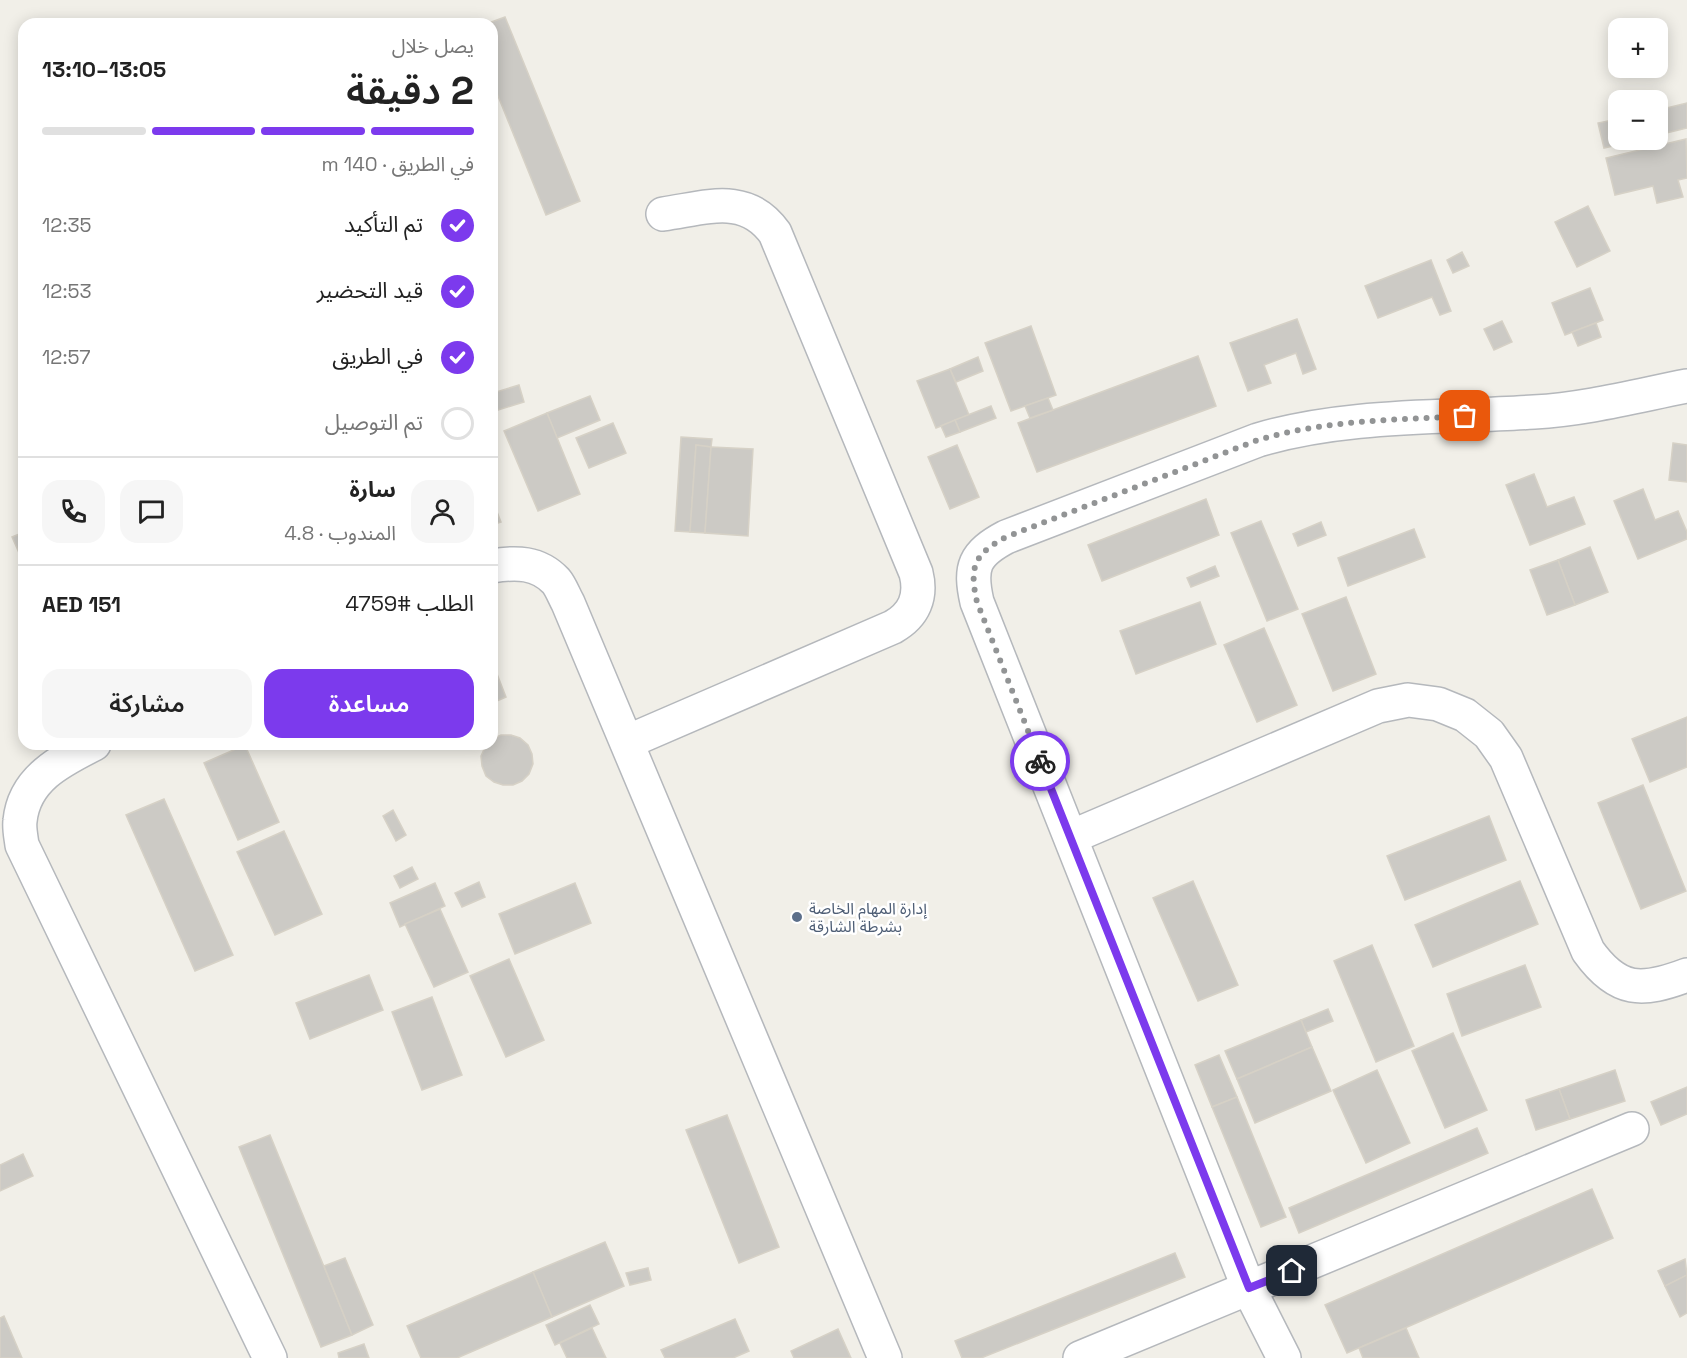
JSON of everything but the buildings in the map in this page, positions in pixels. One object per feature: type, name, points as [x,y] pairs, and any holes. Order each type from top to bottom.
[{"type":"lane","points":[[627,742],[893,627],[910,614],[916,605],[919,584],[775,233],[757,214],[733,205],[663,214]]},
{"type":"lane","points":[[1284,1358],[1249,1288],[977,602],[972,582],[976,563],[988,547],[1028,529],[1258,440],[1288,431],[1350,422],[1536,412],[1585,407],[1687,386]]},
{"type":"lane","points":[[498,565],[513,562],[536,567],[556,582],[568,603],[885,1358]]},
{"type":"lane","points":[[1071,837],[1378,706],[1408,700],[1438,704],[1465,715],[1489,734],[1506,758],[1588,951],[1601,969],[1619,982],[1641,987],[1663,984],[1687,975]]},
{"type":"lane","points":[[82,750],[43,774],[26,796],[20,822],[22,845],[270,1358]]},
{"type":"lane","points":[[1080,1358],[1632,1129]]},
{"type":"way so far","points":[[1040,761],[977,602],[972,582],[976,563],[988,547],[1006,537],[1258,440],[1288,431],[1350,422],[1465,416]]},
{"type":"place","name":"إدارة المهام الخاصة بشرطة الشارقة","points":[[797,917]]},
{"type":"route","points":[[1040,761],[1249,1288],[1292,1271]]}]
